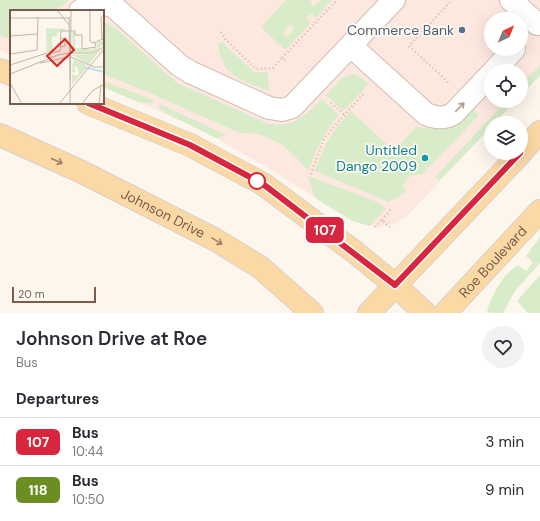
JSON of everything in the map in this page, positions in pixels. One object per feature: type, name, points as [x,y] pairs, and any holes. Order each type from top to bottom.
[{"type":"main road","points":[[0,70],[10,74]]},
{"type":"main road","points":[[90,104],[190,145],[263,184],[395,285],[425,313]]},
{"type":"main road","points":[[528,145],[540,132]]},
{"type":"main road","name":"Johnson Drive","points":[[0,135],[82,172],[214,239],[260,267],[312,313]]},
{"type":"main road","points":[[369,313],[514,160]]},
{"type":"main road","name":"Roe Boulevard","points":[[446,313],[540,211]]},
{"type":"lane","points":[[82,10],[92,5],[112,5],[168,57],[190,72],[269,108],[282,110],[292,107],[394,0]]},
{"type":"lane","points":[[511,0],[538,23],[528,34]]},
{"type":"lane","points":[[351,46],[426,114],[441,118],[453,114],[484,81]]},
{"type":"lane","points":[[500,64],[508,56]]},
{"type":"path","points":[[221,32],[225,39],[256,69],[273,68],[284,59],[337,0]]},
{"type":"path","points":[[451,85],[409,46],[452,0]]},
{"type":"path","points":[[311,174],[324,138],[368,89]]},
{"type":"path","points":[[329,101],[344,114]]},
{"type":"path","points":[[375,227],[392,208]]},
{"type":"path","points":[[382,220],[391,228]]},
{"type":"shaded area","points":[[0,0],[540,0],[540,75],[528,88],[528,64],[484,64],[484,108],[509,108],[501,116],[484,116],[484,134],[407,216],[396,223],[383,227],[375,227],[365,225],[340,214],[283,177],[203,130],[104,87],[104,10],[10,10],[10,55],[0,51]]},
{"type":"green space","points":[[0,0],[69,0],[56,10],[10,10],[10,40],[0,35]]},
{"type":"green space","points":[[286,0],[312,0],[310,3],[313,6],[321,0],[332,0],[316,18],[311,14],[306,18],[311,23],[285,50],[261,27]],"holes":[[[289,25],[293,25],[294,29],[288,36],[285,36],[284,32]]]},
{"type":"green space","points":[[104,22],[118,30],[177,83],[269,124],[278,125],[292,122],[305,115],[322,99],[339,115],[321,141],[309,170],[302,165],[294,155],[276,141],[255,134],[240,133],[104,74]]},
{"type":"green space","points":[[218,43],[223,43],[254,72],[268,72],[269,91],[234,76],[224,64],[220,55]]},
{"type":"green space","points":[[540,65],[540,75],[528,88],[528,78]]},
{"type":"green space","points":[[356,74],[369,84],[343,111],[326,95],[342,78]]},
{"type":"green space","points":[[104,81],[153,100],[152,103],[138,102],[104,87]]},
{"type":"green space","points":[[160,104],[226,135],[216,138],[171,116],[158,107]]},
{"type":"green space","points":[[470,107],[479,115],[422,175],[413,175],[407,180],[403,185],[406,192],[389,202],[315,171],[329,139],[351,111],[394,151],[416,127],[433,128]]},
{"type":"green space","points":[[499,108],[509,108],[501,116],[492,116]]},
{"type":"green space","points":[[484,125],[484,134],[445,175],[439,180],[435,177]]},
{"type":"green space","points":[[308,176],[377,202],[386,209],[369,226],[353,221],[315,198]]},
{"type":"green space","points":[[540,237],[540,263],[515,291],[503,313],[490,313],[487,311],[495,291],[503,279],[518,265],[526,271],[533,262],[526,256]]},
{"type":"green space","points":[[540,275],[540,313],[528,313],[517,301]]},
{"type":"bus line","name":"107","points":[[91,104],[128,118],[190,145],[263,184],[311,219],[395,285],[513,160]]},
{"type":"place","name":"Commerce Bank","points":[[462,30]]},
{"type":"place","name":"Untitled Dango 2009","points":[[425,158]]}]
